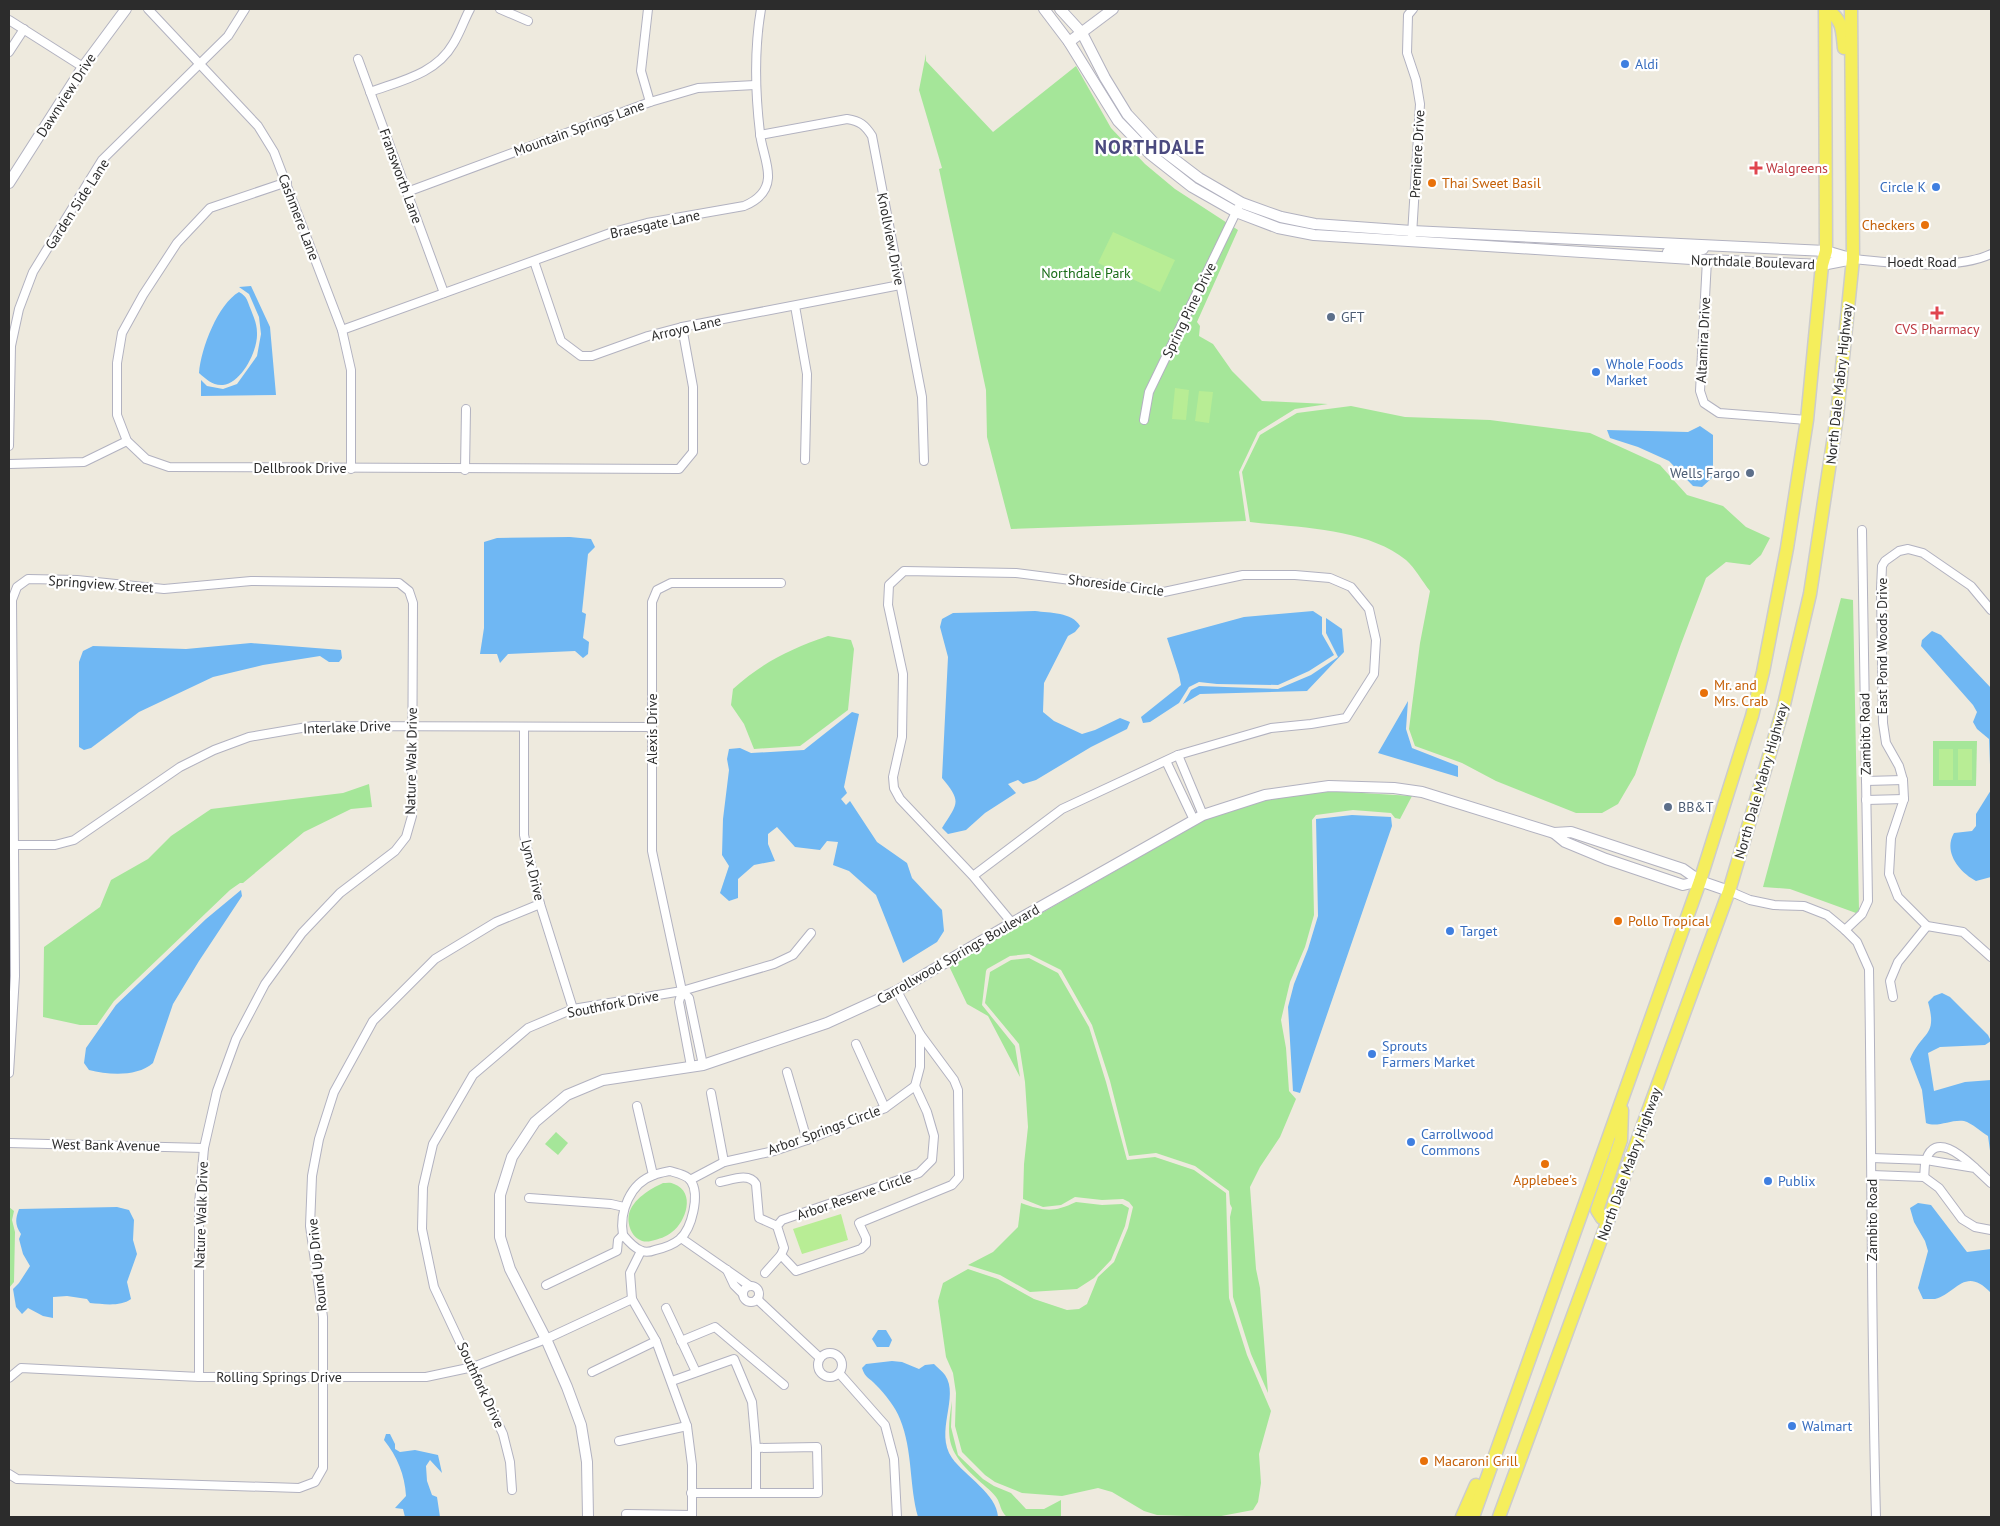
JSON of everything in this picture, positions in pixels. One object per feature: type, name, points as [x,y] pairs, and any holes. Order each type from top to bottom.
[{"type":"main road","points":[[1826,9],[1838,17],[1842,27],[1852,105]]},
{"type":"main road","name":"North Dale Mabry Highway","points":[[1473,1517],[1700,881],[1752,716],[1763,672],[1807,420],[1822,265],[1826,251],[1826,9]]},
{"type":"main road","name":"North Dale Mabry Highway","points":[[1500,1517],[1729,891],[1782,709],[1810,594],[1837,416],[1852,259],[1851,9]]},
{"type":"main road","points":[[1608,1221],[1602,1218],[1597,1210],[1621,1140],[1622,1097]]},
{"type":"main road","points":[[1462,1517],[1485,1466],[1496,1453]]},
{"type":"main road","points":[[1506,1498],[1506,1517]]},
{"type":"street","name":"Dawnview Drive","points":[[9,183],[83,67],[126,9]]},
{"type":"street","name":"Cashmere Lane","points":[[148,9],[258,126],[274,152],[342,330],[351,370],[350,469]]},
{"type":"street","name":"Garden Side Lane","points":[[9,446],[11,346],[19,308],[33,272],[102,160],[228,36],[245,9]]},
{"type":"street","points":[[370,92],[423,73],[440,62],[453,45],[470,9]]},
{"type":"street","points":[[500,9],[528,21]]},
{"type":"street","points":[[648,9],[641,72],[650,102]]},
{"type":"street","name":"Braesgate Lane","points":[[342,330],[614,232],[647,223],[744,206],[756,200],[765,190],[768,178],[760,135],[755,85],[756,37],[761,9]]},
{"type":"street","name":"Northdale Boulevard","points":[[1044,9],[1069,42],[1118,121],[1150,154],[1192,187],[1236,212],[1278,228],[1314,235],[1707,260],[1822,265],[1852,259]]},
{"type":"street","name":"Northdale Boulevard","points":[[1060,9],[1082,34],[1105,78],[1127,114],[1157,146],[1192,172],[1242,203],[1281,217],[1315,224],[1412,231],[1826,251],[1852,259]]},
{"type":"street","points":[[1069,42],[1114,9]]},
{"type":"street","name":"Premiere Drive","points":[[1412,242],[1420,104],[1416,80],[1407,53],[1408,15],[1413,9]]},
{"type":"street","points":[[9,20],[83,67]]},
{"type":"street","points":[[9,52],[24,29]]},
{"type":"street","name":"Fransworth Lane","points":[[358,58],[444,293]]},
{"type":"street","name":"Mountain Springs Lane","points":[[407,192],[650,102],[698,88],[755,85]]},
{"type":"street","name":"Knollview Drive","points":[[760,135],[847,119],[858,121],[866,127],[872,136],[922,397],[924,461]]},
{"type":"street","name":"Dellbrook Drive","points":[[287,182],[210,208],[177,243],[143,295],[122,333],[117,363],[117,415],[127,441],[146,459],[169,467],[465,470],[679,469],[693,452],[694,386],[682,327]]},
{"type":"street","name":"Spring Pine Drive","points":[[1144,420],[1149,392],[1242,203]]},
{"type":"street","points":[[1554,251],[1555,238]]},
{"type":"street","points":[[1637,256],[1666,252],[1698,251],[1706,249],[1708,245]]},
{"type":"street","points":[[1707,260],[1725,254],[1769,248]]},
{"type":"street","name":"Hoedt Road","points":[[1852,259],[1894,263],[1956,264],[1991,254]]},
{"type":"street","name":"Altamira Drive","points":[[1707,260],[1700,391],[1704,403],[1719,413],[1807,420]]},
{"type":"street","name":"Arroyo Lane","points":[[534,261],[561,341],[581,356],[592,356],[648,336],[682,327],[900,285]]},
{"type":"street","points":[[795,306],[808,374],[805,460]]},
{"type":"street","points":[[465,470],[466,409]]},
{"type":"street","points":[[9,464],[84,462],[127,441]]},
{"type":"street","name":"Zambito Road","points":[[1845,930],[1862,914],[1868,902],[1862,530]]},
{"type":"street","name":"East Pond Woods Drive","points":[[1904,799],[1903,780],[1899,766],[1886,743],[1883,723],[1882,566],[1890,556],[1899,551],[1908,549],[1923,553],[1971,586],[1991,610]]},
{"type":"street","name":"Shoreside Circle","points":[[973,876],[1062,809],[1178,755],[1271,728],[1346,718],[1374,674],[1376,640],[1369,609],[1351,587],[1330,578],[1295,575],[1243,575],[1164,592],[1016,573],[904,572],[889,585],[888,605],[903,674],[902,737],[893,776],[894,788],[900,799],[973,876],[1012,923]]},
{"type":"street","name":"Springview Street","points":[[9,1073],[15,976],[12,600],[17,587],[28,579],[77,580],[164,589],[251,581],[399,583],[409,591],[413,603],[413,643]]},
{"type":"street","name":"Alexis Drive","points":[[691,1066],[679,1002],[682,991],[652,850],[652,602],[657,590],[671,583],[781,583]]},
{"type":"street","name":"Nature Walk Drive","points":[[199,1377],[199,1204],[204,1148],[220,1082],[236,1039],[265,984],[302,933],[334,900],[395,851],[406,837],[412,816],[413,643]]},
{"type":"street","name":"Interlake Drive","points":[[13,845],[56,845],[74,840],[180,767],[214,750],[249,737],[313,726],[652,728]]},
{"type":"street","name":"Lynx Drive","points":[[524,727],[524,834],[540,904],[573,1009]]},
{"type":"street","points":[[1178,755],[1198,818]]},
{"type":"street","points":[[1166,761],[1198,818]]},
{"type":"street","points":[[1866,781],[1903,780]]},
{"type":"street","name":"Carrollwood Springs Boulevard","points":[[588,1517],[587,1462],[581,1425],[546,1339],[510,1269],[500,1237],[500,1195],[512,1157],[535,1122],[567,1095],[604,1080],[703,1064],[827,1024],[897,991],[1012,923],[1198,818],[1265,795],[1329,786],[1394,788],[1422,792],[1554,833],[1571,832],[1683,869],[1700,881],[1729,891]]},
{"type":"street","points":[[1866,800],[1904,799],[1891,838],[1889,874],[1898,897],[1927,926],[1963,932],[1991,957]]},
{"type":"street","name":"Carrollwood Springs Boulevard","points":[[1554,833],[1565,842],[1606,859],[1683,885],[1700,881]]},
{"type":"street","name":"Zambito Road","points":[[1729,891],[1758,902],[1774,905],[1804,906],[1827,915],[1857,942],[1869,969],[1872,1158],[1872,1368],[1876,1517]]},
{"type":"street","name":"Round Up Drive","points":[[9,1474],[17,1479],[35,1480],[299,1488],[314,1482],[323,1468],[323,1317],[310,1226],[312,1176],[319,1139],[334,1092],[373,1021],[435,960],[496,922],[540,904]]},
{"type":"street","points":[[1893,997],[1890,981],[1898,962],[1927,926]]},
{"type":"street","name":"Southfork Drive","points":[[512,1490],[510,1462],[503,1434],[434,1287],[422,1229],[423,1187],[434,1144],[473,1076],[528,1028],[573,1009],[682,991],[774,964],[793,954],[811,933]]},
{"type":"street","name":"Alexis Drive","points":[[682,991],[689,998],[703,1064]]},
{"type":"street","points":[[781,1255],[796,1272],[861,1249],[866,1244],[866,1238],[859,1223],[952,1185],[959,1177],[958,1090],[954,1080],[919,1033],[897,991]]},
{"type":"street","points":[[915,1086],[920,1067],[919,1033]]},
{"type":"street","points":[[856,1044],[885,1108]]},
{"type":"street","points":[[786,1072],[807,1140]]},
{"type":"street","name":"Arbor Springs Circle","points":[[690,1180],[724,1162],[774,1151],[807,1140],[885,1108],[915,1086]]},
{"type":"street","name":"Arbor Reserve Circle","points":[[780,1223],[919,1174],[932,1160],[934,1136],[927,1112],[915,1086]]},
{"type":"street","points":[[711,1093],[724,1162]]},
{"type":"street","points":[[637,1106],[653,1175]]},
{"type":"street","name":"West Bank Avenue","points":[[9,1143],[204,1148]]},
{"type":"street","points":[[1924,1177],[1926,1160],[1932,1150],[1948,1147],[1991,1183]]},
{"type":"street","points":[[1872,1158],[1926,1160],[1975,1168]]},
{"type":"street","points":[[546,1285],[617,1252],[618,1240],[622,1235],[624,1207],[633,1191],[641,1182],[653,1175],[670,1171],[681,1174],[690,1180],[695,1193],[694,1211],[681,1238],[667,1247],[651,1252],[641,1251],[630,1244],[622,1235]]},
{"type":"street","points":[[1872,1175],[1924,1177],[1939,1188],[1962,1219],[1975,1227],[1991,1230]]},
{"type":"street","points":[[720,1182],[748,1177],[753,1179],[756,1184],[760,1218],[780,1223],[784,1248],[781,1255],[765,1273]]},
{"type":"street","points":[[529,1198],[611,1204],[624,1207]]},
{"type":"street","points":[[681,1238],[750,1286],[755,1287],[758,1292],[757,1299]]},
{"type":"street","points":[[626,1514],[692,1516],[692,1465],[688,1426],[656,1341],[632,1299],[630,1273],[641,1251]]},
{"type":"street","points":[[726,1269],[734,1285],[747,1302],[757,1299]]},
{"type":"street","points":[[742,1293],[745,1288],[750,1286]]},
{"type":"street","points":[[546,1339],[632,1299]]},
{"type":"street","points":[[757,1299],[820,1358]]},
{"type":"street","points":[[666,1308],[696,1372]]},
{"type":"street","points":[[682,1341],[715,1327],[784,1385]]},
{"type":"street","name":"Rolling Springs Drive","points":[[9,1378],[21,1368],[199,1377],[426,1377],[473,1367],[546,1339]]},
{"type":"street","points":[[592,1372],[656,1341]]},
{"type":"street","points":[[672,1381],[734,1359],[744,1352]]},
{"type":"street","points":[[830,1352],[838,1355],[843,1366],[839,1373],[832,1377],[824,1375],[818,1365],[820,1358],[830,1352]]},
{"type":"street","points":[[734,1359],[752,1402],[756,1448],[756,1493]]},
{"type":"street","points":[[839,1373],[885,1425],[894,1459],[897,1517]]},
{"type":"street","points":[[619,1441],[688,1426]]},
{"type":"street","points":[[691,1493],[818,1493],[817,1447],[756,1448]]},
{"type":"green space","name":"Northdale Park","points":[[926,54],[926,61],[993,132],[1076,66],[1111,128],[1145,164],[1175,189],[1238,230],[1197,322],[1200,326],[1199,336],[1213,344],[1232,371],[1262,401],[1328,404],[1295,409],[1258,432],[1239,472],[1246,521],[1011,529],[987,437],[986,390],[939,169],[942,168],[919,90]]},
{"type":"green space","points":[[1113,232],[1175,260],[1160,292],[1098,263]]},
{"type":"green space","points":[[1175,388],[1189,390],[1186,420],[1172,419]]},
{"type":"green space","points":[[1199,391],[1213,392],[1209,423],[1195,421]]},
{"type":"green space","points":[[1351,406],[1405,417],[1490,420],[1590,433],[1660,465],[1687,495],[1723,506],[1746,527],[1770,538],[1761,555],[1750,565],[1726,562],[1706,578],[1635,775],[1618,804],[1602,813],[1576,813],[1496,781],[1462,763],[1415,746],[1409,729],[1420,643],[1430,591],[1406,560],[1390,549],[1372,541],[1332,531],[1250,522],[1242,472],[1260,435],[1297,413]]},
{"type":"green space","points":[[1841,598],[1853,600],[1859,910],[1856,913],[1790,889],[1763,887]]},
{"type":"green space","points":[[828,636],[851,640],[854,649],[848,710],[800,746],[754,749],[744,724],[731,705],[733,689],[755,671],[778,657]]},
{"type":"green space","points":[[1933,741],[1977,741],[1976,786],[1933,786]]},
{"type":"green space","points":[[1939,749],[1953,749],[1953,780],[1939,780]]},
{"type":"green space","points":[[1958,749],[1972,749],[1972,780],[1958,780]]},
{"type":"green space","points":[[369,784],[372,807],[351,809],[304,832],[243,883],[230,890],[114,1001],[97,1025],[80,1025],[43,1017],[44,947],[100,907],[111,880],[148,859],[171,836],[211,809],[343,793]]},
{"type":"green space","points":[[1330,791],[1412,796],[1400,819],[1395,818],[1391,813],[1353,810],[1316,815],[1312,820],[1314,915],[1305,947],[1290,982],[1281,1020],[1286,1048],[1289,1091],[1296,1099],[1280,1137],[1260,1167],[1250,1187],[1268,1393],[1251,1354],[1233,1297],[1230,1217],[1232,1208],[1229,1191],[1195,1166],[1156,1153],[1129,1156],[1110,1081],[1092,1025],[1061,970],[1029,954],[1010,956],[986,971],[982,1005],[1015,1046],[1020,1077],[988,1016],[967,1004],[949,966],[1204,820],[1266,800]]},
{"type":"green space","points":[[1029,958],[1058,973],[1089,1027],[1127,1160],[1155,1157],[1194,1170],[1226,1193],[1229,1298],[1247,1355],[1271,1411],[1259,1454],[1261,1483],[1258,1502],[1253,1510],[1216,1517],[1157,1515],[1144,1511],[1112,1492],[1098,1488],[1062,1496],[1022,1493],[995,1482],[985,1475],[962,1452],[955,1426],[956,1393],[953,1373],[946,1357],[938,1301],[943,1283],[968,1269],[998,1279],[1034,1299],[1067,1310],[1079,1309],[1087,1304],[1098,1277],[1114,1262],[1128,1228],[1133,1207],[1123,1199],[1102,1200],[1075,1197],[1061,1205],[1043,1207],[1023,1199],[1028,1127],[1025,1082],[1019,1044],[985,1003],[990,972],[1011,960]]},
{"type":"green space","points":[[556,1132],[568,1143],[558,1155],[545,1144]]},
{"type":"green space","points":[[663,1183],[673,1183],[685,1193],[687,1200],[685,1215],[672,1232],[660,1239],[646,1242],[633,1234],[629,1225],[629,1214],[634,1204],[643,1195]]},
{"type":"green space","points":[[1076,1202],[1102,1205],[1122,1204],[1129,1208],[1125,1226],[1111,1260],[1094,1278],[1077,1289],[1030,1292],[1000,1275],[968,1265],[993,1252],[1018,1227],[1021,1203],[1048,1210],[1061,1208]]},
{"type":"green space","points":[[9,1207],[14,1211],[12,1220],[15,1232],[14,1282],[9,1288]]},
{"type":"green space","points":[[841,1214],[848,1240],[802,1254],[793,1229]]},
{"type":"green space","points":[[952,1401],[951,1427],[958,1455],[983,1479],[1011,1493],[1026,1509],[1044,1509],[1061,1500],[1061,1517],[1007,1517],[1005,1515],[994,1494],[966,1468],[954,1452],[949,1435]]},
{"type":"water","points":[[251,286],[270,327],[276,395],[201,396],[201,380],[207,386],[223,389],[237,384],[257,356],[261,334],[259,317],[249,294],[239,287]]},
{"type":"water","points":[[239,292],[247,300],[255,321],[257,340],[255,348],[248,365],[236,378],[230,383],[216,384],[210,382],[199,373],[203,351],[212,328],[224,306]]},
{"type":"water","points":[[1700,426],[1713,435],[1713,477],[1702,487],[1693,486],[1669,461],[1638,447],[1610,438],[1607,430],[1688,432]]},
{"type":"water","points":[[570,537],[591,539],[595,547],[588,554],[582,612],[586,614],[583,638],[589,642],[588,654],[583,658],[575,651],[508,654],[500,663],[497,654],[480,654],[484,628],[484,542],[497,538]]},
{"type":"water","points":[[1035,611],[1054,613],[1072,618],[1080,626],[1068,636],[1044,683],[1043,712],[1054,721],[1082,734],[1120,718],[1130,722],[1127,729],[1091,747],[1036,780],[1023,784],[1018,780],[1008,784],[1016,793],[985,813],[966,830],[948,834],[942,828],[956,803],[953,792],[942,778],[948,657],[940,627],[942,619],[953,613]]},
{"type":"water","points":[[1313,611],[1322,617],[1322,634],[1334,655],[1309,671],[1278,685],[1199,682],[1189,687],[1179,703],[1150,722],[1143,723],[1141,717],[1181,685],[1167,638],[1244,617]]},
{"type":"water","points":[[1326,618],[1342,629],[1344,652],[1307,691],[1200,694],[1183,704],[1191,690],[1199,686],[1278,689],[1311,675],[1338,657],[1326,633]]},
{"type":"water","points":[[1932,631],[1941,635],[1991,688],[1991,790],[1989,739],[1977,729],[1973,722],[1977,712],[1973,705],[1921,646],[1922,640]]},
{"type":"water","points":[[251,643],[341,650],[342,658],[339,662],[329,662],[320,656],[263,665],[213,677],[139,712],[91,748],[84,750],[79,747],[79,662],[83,651],[93,646],[186,649]]},
{"type":"water","points":[[1408,701],[1406,729],[1412,748],[1458,766],[1458,777],[1378,753]]},
{"type":"water","points":[[852,712],[859,714],[844,787],[847,793],[841,799],[846,805],[850,801],[877,842],[907,863],[912,878],[942,910],[944,931],[937,942],[903,963],[876,895],[849,871],[833,865],[838,842],[827,841],[820,850],[795,847],[777,827],[768,834],[768,844],[775,861],[754,865],[738,879],[738,898],[729,901],[720,893],[729,866],[722,855],[729,749],[740,748],[751,753],[804,750]]},
{"type":"water","points":[[1991,790],[1991,877],[1976,881],[1964,872],[1955,861],[1950,847],[1951,840],[1954,833],[1972,831],[1976,826],[1976,814]]},
{"type":"water","points":[[1352,815],[1391,817],[1392,826],[1300,1093],[1293,1091],[1288,1007],[1294,984],[1308,949],[1318,916],[1316,819]]},
{"type":"water","points":[[241,890],[242,896],[173,1004],[153,1063],[139,1071],[122,1074],[89,1070],[84,1063],[86,1048],[116,1005],[206,919]]},
{"type":"water","points":[[1942,993],[1950,997],[1988,1035],[1991,1041],[1985,1045],[1940,1047],[1928,1053],[1934,1091],[1965,1082],[1991,1080],[1991,1158],[1988,1136],[1970,1124],[1964,1121],[1935,1125],[1926,1123],[1922,1090],[1910,1059],[1930,1028],[1931,1013],[1928,1002],[1934,996]]},
{"type":"water","points":[[1918,1203],[1931,1205],[1967,1252],[1991,1249],[1991,1293],[1974,1281],[1967,1281],[1935,1299],[1923,1299],[1918,1288],[1928,1251],[1925,1241],[1914,1222],[1910,1208]]},
{"type":"water","points":[[117,1207],[129,1210],[134,1220],[133,1240],[137,1254],[127,1282],[131,1299],[117,1304],[106,1304],[90,1303],[87,1299],[67,1296],[53,1297],[53,1318],[43,1316],[28,1308],[22,1314],[16,1307],[13,1289],[30,1266],[23,1254],[19,1239],[21,1234],[16,1222],[19,1209]]},
{"type":"water","points":[[878,1330],[886,1330],[892,1340],[889,1347],[877,1347],[872,1339]]},
{"type":"water","points":[[892,1361],[902,1362],[919,1369],[925,1365],[934,1364],[945,1375],[949,1384],[950,1394],[945,1437],[947,1448],[952,1458],[992,1501],[998,1517],[918,1517],[907,1443],[900,1419],[890,1401],[866,1376],[862,1368],[866,1364]]},
{"type":"water","points":[[386,1434],[390,1434],[395,1444],[395,1449],[400,1452],[415,1450],[438,1455],[442,1473],[430,1460],[426,1466],[427,1481],[432,1495],[437,1497],[440,1517],[405,1517],[403,1509],[395,1508],[406,1496],[399,1466],[384,1440]]},
{"type":"place","name":"Aldi","points":[[1625,64]]},
{"type":"place","name":"Walgreens","points":[[1756,168]]},
{"type":"place","name":"Thai Sweet Basil","points":[[1432,183]]},
{"type":"place","name":"Circle K","points":[[1936,187]]},
{"type":"place","name":"Checkers","points":[[1925,225]]},
{"type":"place","name":"CVS Pharmacy","points":[[1937,313]]},
{"type":"place","name":"GFT","points":[[1331,317]]},
{"type":"place","name":"Whole Foods Market","points":[[1596,372]]},
{"type":"place","name":"Wells Fargo","points":[[1750,473]]},
{"type":"place","name":"Mr. and Mrs. Crab","points":[[1704,693]]},
{"type":"place","name":"BB&T","points":[[1668,807]]},
{"type":"place","name":"Pollo Tropical","points":[[1618,921]]},
{"type":"place","name":"Target","points":[[1450,931]]},
{"type":"place","name":"Sprouts Farmers Market","points":[[1372,1054]]},
{"type":"place","name":"Carrollwood Commons","points":[[1411,1142]]},
{"type":"place","name":"Applebee's","points":[[1545,1164]]},
{"type":"place","name":"Publix","points":[[1768,1181]]},
{"type":"place","name":"Walmart","points":[[1792,1426]]},
{"type":"place","name":"Macaroni Grill","points":[[1424,1461]]},
{"type":"district","name":"NORTHDALE","points":[[1150,147]]}]
